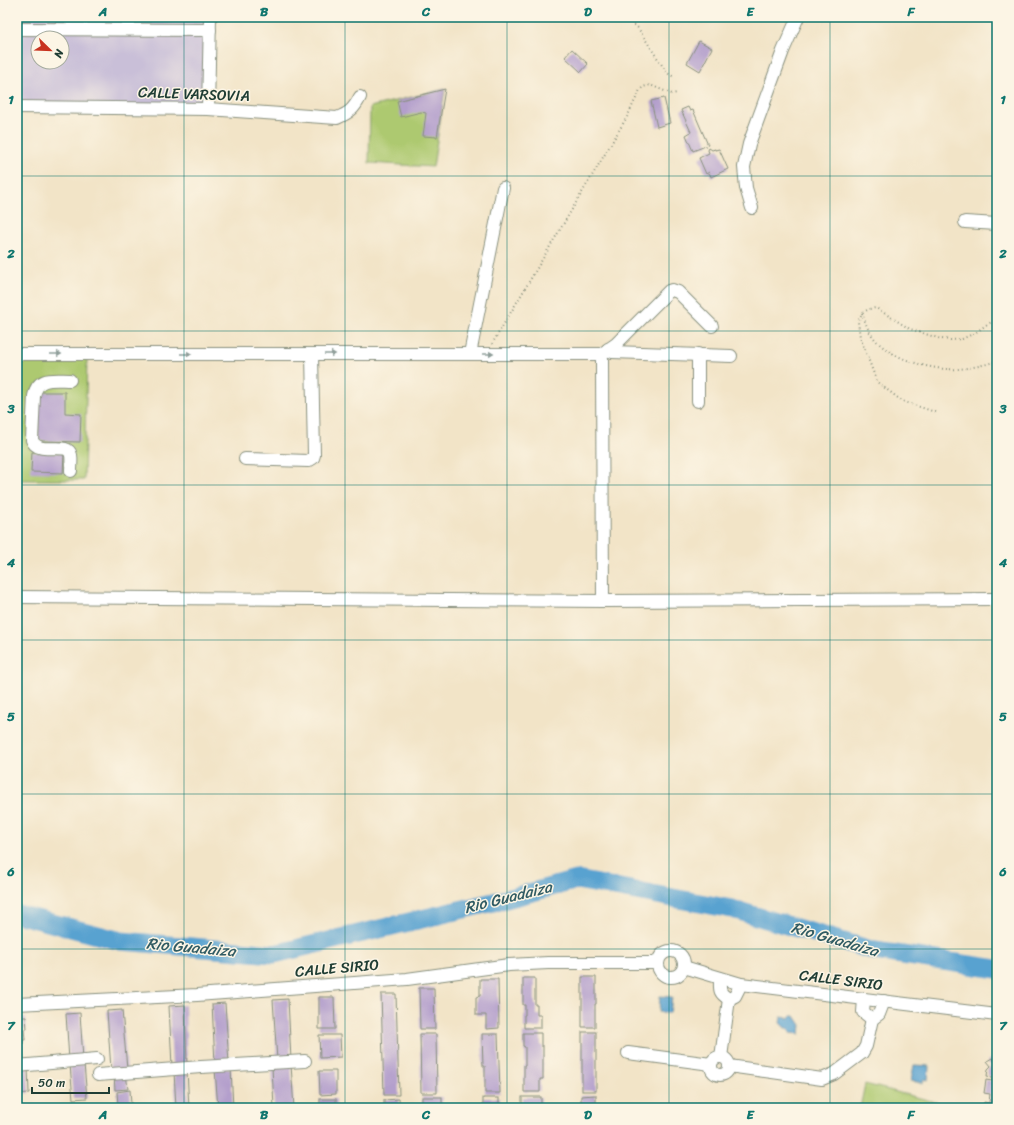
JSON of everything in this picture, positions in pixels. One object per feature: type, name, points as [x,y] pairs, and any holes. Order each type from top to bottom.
[{"type":"street","points":[[208,109],[210,17]]},
{"type":"street","points":[[752,208],[746,188],[744,167],[749,144],[783,51],[798,17]]},
{"type":"street","points":[[17,29],[210,30]]},
{"type":"street","name":"CALLE VARSOVIA","points":[[17,107],[208,109],[337,118],[347,114],[355,106],[360,97]]},
{"type":"street","points":[[470,354],[503,188]]},
{"type":"street","points":[[965,222],[997,224]]},
{"type":"street","points":[[603,601],[602,359],[604,352],[616,344],[669,291],[672,290],[678,292],[712,326]]},
{"type":"street","points":[[17,354],[488,354],[612,352],[730,356]]},
{"type":"street","points":[[245,459],[308,460],[313,458],[312,354]]},
{"type":"street","points":[[698,354],[698,401]]},
{"type":"street","points":[[70,380],[46,380],[37,386],[34,396],[32,440],[34,445],[39,448],[68,450],[71,455],[71,471]]},
{"type":"street","points":[[17,597],[603,601],[997,599]]},
{"type":"street","points":[[666,952],[673,952],[679,954],[683,960],[684,967],[681,973],[669,977],[663,975],[659,969],[658,963],[666,952]]},
{"type":"street","name":"CALLE SIRIO","points":[[17,1004],[197,995],[407,979],[509,964],[658,963]]},
{"type":"street","name":"CALLE SIRIO","points":[[684,967],[741,984],[997,1015]]},
{"type":"street","points":[[720,978],[720,992],[723,996],[729,999]]},
{"type":"street","points":[[729,999],[735,996],[741,984]]},
{"type":"street","points":[[721,1057],[729,999]]},
{"type":"street","points":[[864,999],[864,1012],[872,1019]]},
{"type":"street","points":[[729,1066],[822,1078],[834,1074],[862,1053],[866,1046],[872,1019],[879,1014],[884,1002]]},
{"type":"street","points":[[628,1053],[711,1064]]},
{"type":"street","points":[[716,1057],[721,1057],[727,1060],[729,1066],[728,1071],[719,1075],[714,1073],[711,1064],[716,1057]]},
{"type":"street","points":[[17,1066],[97,1059]]},
{"type":"street","points":[[98,1075],[305,1061]]},
{"type":"path","points":[[625,17],[638,28],[666,73],[674,77]]},
{"type":"path","points":[[488,354],[489,349],[626,117],[640,90],[643,87],[650,85],[672,94],[677,93]]},
{"type":"path","points":[[935,412],[902,401],[877,382],[860,337],[858,322],[862,314],[869,309],[876,308],[910,329],[941,339],[951,340],[962,339],[975,333],[986,324],[997,319]]},
{"type":"path","points":[[862,314],[874,339],[901,358],[928,367],[957,369],[997,361]]},
{"type":"shaded area","points":[[17,17],[210,17],[208,109],[17,107]]},
{"type":"green space","points":[[445,89],[433,167],[369,163],[370,107]]},
{"type":"green space","points":[[17,358],[87,358],[84,480],[17,480]]},
{"type":"green space","points":[[865,1084],[959,1108],[860,1108]]},
{"type":"water","points":[[660,996],[672,997],[670,1013],[659,1012]]},
{"type":"water","points":[[791,1016],[795,1016],[801,1025],[800,1034],[790,1033],[789,1029],[785,1028],[780,1023],[781,1017],[790,1018]]},
{"type":"water","points":[[914,1065],[929,1066],[928,1080],[923,1080],[923,1083],[911,1081]]},
{"type":"building","points":[[699,41],[712,48],[700,71],[687,63]]},
{"type":"building","points":[[572,49],[588,64],[581,72],[565,57]]},
{"type":"building","points":[[445,89],[437,137],[423,136],[426,113],[421,112],[401,117],[397,101]]},
{"type":"building","points":[[664,98],[670,123],[657,127],[651,101]]},
{"type":"building","points":[[688,107],[690,111],[693,110],[708,145],[693,151],[686,135],[691,132],[681,110]]},
{"type":"building","points":[[709,148],[712,150],[719,149],[728,169],[711,177],[709,172],[706,174],[699,158],[709,153]]},
{"type":"building","points":[[39,392],[65,392],[65,413],[81,414],[80,442],[38,441]]},
{"type":"building","points":[[32,452],[64,453],[63,473],[31,472]]},
{"type":"building","points":[[582,977],[596,977],[595,1027],[582,1027]]},
{"type":"building","points":[[523,978],[535,978],[535,1005],[537,1005],[537,1015],[541,1015],[541,1028],[524,1028],[525,1005],[523,1005]]},
{"type":"building","points":[[480,979],[498,979],[499,1028],[486,1029],[486,1015],[476,1015],[476,997],[480,996]]},
{"type":"building","points":[[419,988],[434,988],[435,1029],[420,1029]]},
{"type":"building","points":[[381,994],[396,994],[399,1095],[384,1095]]},
{"type":"building","points":[[319,997],[334,997],[335,1029],[319,1029]]},
{"type":"building","points":[[288,999],[291,1060],[277,1060],[273,1000]]},
{"type":"building","points":[[225,1003],[229,1063],[215,1063],[212,1004]]},
{"type":"building","points":[[185,1005],[187,1065],[172,1066],[169,1006]]},
{"type":"building","points":[[122,1010],[127,1069],[111,1070],[107,1011]]},
{"type":"building","points":[[80,1013],[83,1059],[69,1060],[66,1014]]},
{"type":"building","points":[[17,1017],[26,1017],[27,1029],[24,1029],[25,1040],[23,1040],[24,1063],[17,1063]]},
{"type":"building","points":[[582,1032],[596,1032],[596,1091],[582,1091]]},
{"type":"building","points":[[523,1033],[541,1033],[541,1046],[543,1046],[543,1079],[540,1079],[540,1092],[524,1092],[525,1047],[523,1046]]},
{"type":"building","points":[[420,1034],[436,1034],[437,1093],[421,1093]]},
{"type":"building","points":[[482,1034],[498,1034],[500,1093],[485,1093],[485,1066],[483,1066]]},
{"type":"building","points":[[319,1035],[340,1035],[341,1057],[320,1058]]},
{"type":"building","points":[[992,1058],[997,1064],[997,1108],[983,1108],[984,1102],[989,1103],[990,1094],[984,1093],[986,1080],[992,1081],[992,1077],[987,1076],[988,1069],[991,1066],[987,1061]]},
{"type":"building","points":[[84,1064],[87,1098],[73,1099],[70,1065]]},
{"type":"building","points":[[291,1065],[294,1108],[274,1108],[272,1066]]},
{"type":"building","points":[[28,1067],[29,1093],[17,1094],[17,1068]]},
{"type":"building","points":[[231,1068],[233,1108],[218,1108],[215,1069]]},
{"type":"building","points":[[187,1070],[189,1108],[176,1108],[174,1071]]},
{"type":"building","points":[[319,1071],[336,1071],[336,1094],[320,1095]]},
{"type":"building","points":[[126,1074],[128,1089],[115,1090],[114,1075]]},
{"type":"building","points":[[130,1090],[131,1104],[118,1105],[117,1092]]},
{"type":"building","points":[[596,1095],[596,1108],[581,1108],[581,1096]]},
{"type":"building","points":[[422,1097],[442,1097],[442,1108],[422,1108]]},
{"type":"building","points":[[522,1097],[541,1097],[541,1108],[522,1108]]},
{"type":"building","points":[[483,1098],[499,1098],[499,1108],[483,1108]]},
{"type":"building","points":[[320,1099],[336,1099],[336,1108],[320,1108]]},
{"type":"building","points":[[399,1099],[400,1108],[384,1108],[384,1100]]},
{"type":"waterway","name":"Rio Guadaiza","points":[[17,914],[121,941],[274,954],[506,899],[577,880],[732,909],[875,951],[997,969]]}]
